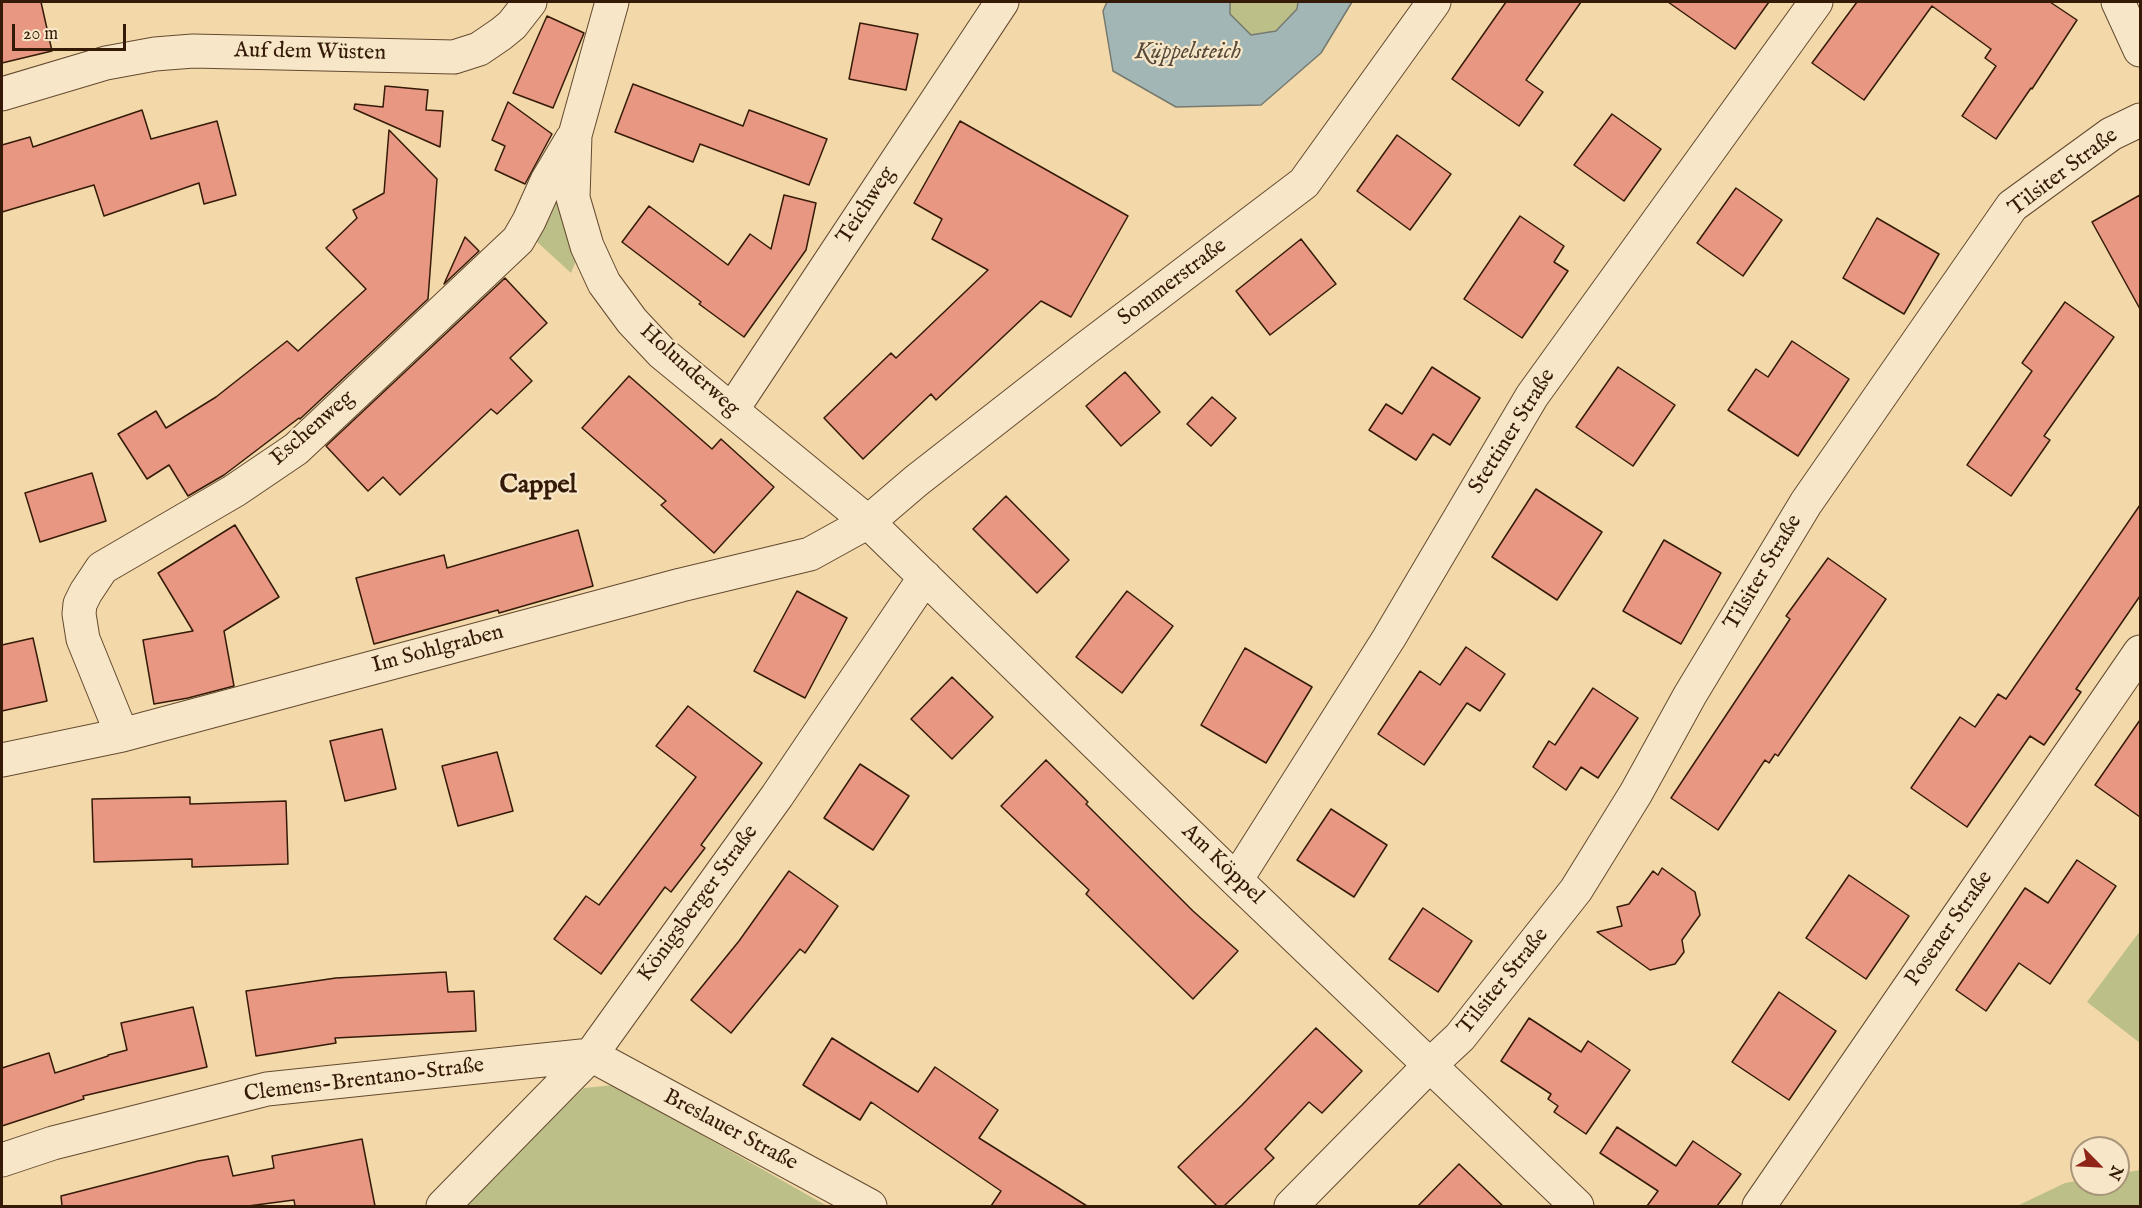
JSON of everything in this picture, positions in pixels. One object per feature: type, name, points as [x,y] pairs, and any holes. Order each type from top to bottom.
[{"type":"street","name":"Auf dem Wüsten","points":[[2,94],[106,63],[155,54],[193,51],[454,57],[479,49],[501,34],[512,25],[530,2]]},
{"type":"street","name":"Holunderweg","points":[[612,2],[575,135],[573,198],[587,246],[604,283],[632,321],[660,350],[868,522]]},
{"type":"street","name":"Teichweg","points":[[732,410],[1002,2]]},
{"type":"street","name":"Sommerstraße","points":[[868,522],[916,481],[1029,393],[1304,183],[1434,2]]},
{"type":"street","name":"Stettiner Straße","points":[[1236,880],[1389,638],[1532,396],[1816,2]]},
{"type":"street","points":[[2118,2],[2140,50]]},
{"type":"street","name":"Tilsiter Straße","points":[[1291,1206],[1460,1037],[1576,890],[1636,793],[1690,695],[1806,503],[2012,206],[2111,134],[2140,120]]},
{"type":"street","name":"Eschenweg","points":[[122,735],[86,648],[80,614],[80,604],[102,568],[234,491],[296,449],[518,240],[547,181],[575,135]]},
{"type":"street","name":"Am Köppel","points":[[868,522],[1236,880],[1577,1206]]},
{"type":"street","name":"Im Sohlgraben","points":[[2,760],[122,735],[681,585],[810,554],[868,522]]},
{"type":"street","name":"Königsberger Straße","points":[[443,1206],[591,1055],[777,796],[925,577]]},
{"type":"street","name":"Posener Straße","points":[[1759,1206],[2140,652]]},
{"type":"street","name":"Clemens-Brentano-Straße","points":[[2,1160],[53,1143],[267,1089],[591,1055]]},
{"type":"street","name":"Breslauer Straße","points":[[591,1055],[870,1206]]},
{"type":"green space","points":[[1230,2],[1298,2],[1297,9],[1276,31],[1251,35],[1229,14]]},
{"type":"green space","points":[[563,187],[577,258],[571,273],[536,241]]},
{"type":"green space","points":[[2140,931],[2140,1043],[2087,1002]]},
{"type":"green space","points":[[614,1085],[827,1206],[461,1206],[584,1088]]},
{"type":"green space","points":[[2140,1170],[2140,1206],[2017,1206],[2070,1182],[2070,1196],[2130,1196],[2130,1172]]},
{"type":"water","name":"Küppelsteich","points":[[1107,2],[1230,2],[1230,14],[1251,35],[1276,31],[1297,9],[1298,2],[1352,2],[1321,53],[1261,105],[1176,107],[1113,71],[1103,11]]},
{"type":"building","points":[[2,2],[41,2],[52,51],[2,63]]},
{"type":"building","points":[[1506,2],[1581,2],[1526,80],[1543,92],[1519,126],[1452,79]]},
{"type":"building","points":[[1668,2],[1769,2],[1735,49]]},
{"type":"building","points":[[1857,2],[2050,2],[2077,20],[1996,139],[1962,116],[1996,66],[1985,58],[1991,49],[1932,6],[1864,100],[1812,63]]},
{"type":"building","points":[[547,16],[584,33],[553,108],[513,93]]},
{"type":"building","points":[[860,23],[918,34],[906,90],[849,79]]},
{"type":"building","points":[[633,84],[743,126],[749,110],[827,139],[809,185],[700,144],[693,162],[615,132]]},
{"type":"building","points":[[385,86],[428,90],[426,110],[443,111],[440,147],[354,109],[355,104],[383,107]]},
{"type":"building","points":[[508,102],[552,134],[525,184],[495,170],[505,146],[492,140]]},
{"type":"building","points":[[142,110],[151,139],[217,121],[236,195],[204,204],[199,183],[104,216],[94,185],[2,212],[2,145],[30,137],[33,147]]},
{"type":"building","points":[[1612,114],[1661,149],[1624,201],[1574,165]]},
{"type":"building","points":[[960,121],[1128,216],[1071,317],[1041,301],[936,400],[931,394],[863,459],[824,418],[891,353],[896,358],[988,270],[932,239],[942,219],[914,203]]},
{"type":"building","points":[[389,130],[437,179],[428,299],[300,419],[224,475],[188,496],[169,465],[147,479],[118,434],[156,411],[166,428],[216,397],[287,341],[298,351],[366,289],[326,248],[357,218],[353,210],[384,193]]},
{"type":"building","points":[[1397,135],[1451,174],[1410,230],[1357,191]]},
{"type":"building","points":[[1736,188],[1782,220],[1743,276],[1697,243]]},
{"type":"building","points":[[784,195],[816,203],[806,250],[744,337],[622,242],[649,206],[728,265],[750,234],[771,249]]},
{"type":"building","points":[[2140,195],[2140,309],[2092,222]]},
{"type":"building","points":[[1520,216],[1564,246],[1554,262],[1568,271],[1522,338],[1464,299]]},
{"type":"building","points":[[1877,218],[1939,254],[1904,314],[1843,278]]},
{"type":"building","points":[[465,237],[479,251],[444,284]]},
{"type":"building","points":[[1301,239],[1336,284],[1270,335],[1236,291]]},
{"type":"building","points":[[505,278],[547,323],[510,358],[532,381],[497,414],[491,409],[400,495],[383,477],[368,491],[326,446]]},
{"type":"building","points":[[2065,302],[2114,337],[2044,436],[2050,440],[2011,496],[1967,465],[2032,371],[2022,363]]},
{"type":"building","points":[[1792,341],[1849,379],[1798,456],[1728,410],[1756,369],[1768,377]]},
{"type":"building","points":[[1432,367],[1480,398],[1450,445],[1433,434],[1416,460],[1369,430],[1386,404],[1402,414]]},
{"type":"building","points":[[1618,367],[1675,405],[1633,466],[1576,427]]},
{"type":"building","points":[[1125,372],[1160,412],[1121,446],[1086,406]]},
{"type":"building","points":[[629,376],[712,449],[721,439],[774,487],[714,553],[661,505],[666,501],[582,428]]},
{"type":"building","points":[[1212,397],[1236,418],[1211,446],[1187,424]]},
{"type":"building","points":[[92,473],[106,521],[40,542],[25,493]]},
{"type":"building","points":[[1536,489],[1602,532],[1557,600],[1492,557]]},
{"type":"building","points":[[1006,496],[1069,560],[1037,593],[973,529]]},
{"type":"building","points":[[2140,505],[2140,596],[2076,689],[2081,692],[2044,745],[2030,736],[1967,827],[1911,788],[1960,717],[1975,727],[1998,694],[2006,699]]},
{"type":"building","points":[[235,525],[279,597],[224,631],[234,686],[154,704],[143,640],[193,631],[158,573]]},
{"type":"building","points":[[578,530],[593,586],[499,613],[498,610],[374,644],[356,578],[444,555],[447,568]]},
{"type":"building","points":[[1664,540],[1721,573],[1681,644],[1623,611]]},
{"type":"building","points":[[1828,558],[1886,599],[1778,756],[1775,754],[1769,763],[1765,760],[1718,830],[1671,798],[1790,619],[1786,616]]},
{"type":"building","points":[[797,591],[847,618],[805,698],[754,671]]},
{"type":"building","points":[[1127,591],[1173,626],[1122,693],[1076,657]]},
{"type":"building","points":[[33,638],[47,701],[2,711],[2,645]]},
{"type":"building","points":[[1466,647],[1505,674],[1480,711],[1467,703],[1424,765],[1378,734],[1420,671],[1440,685]]},
{"type":"building","points":[[1245,648],[1312,687],[1266,763],[1201,725]]},
{"type":"building","points":[[952,677],[993,717],[952,759],[911,719]]},
{"type":"building","points":[[1593,688],[1638,718],[1598,778],[1581,767],[1566,790],[1533,767],[1549,741],[1555,745]]},
{"type":"building","points":[[688,706],[762,763],[701,845],[705,848],[671,892],[665,887],[601,974],[554,939],[586,896],[599,905],[696,777],[656,746]]},
{"type":"building","points":[[2140,720],[2140,817],[2095,785]]},
{"type":"building","points":[[382,729],[396,789],[345,801],[330,741]]},
{"type":"building","points":[[497,752],[513,811],[458,826],[442,766]]},
{"type":"building","points":[[1046,760],[1088,802],[1086,804],[1193,911],[1238,951],[1193,999],[1086,894],[1089,890],[1001,806]]},
{"type":"building","points":[[860,764],[909,796],[873,850],[824,818]]},
{"type":"building","points":[[190,797],[190,804],[286,801],[288,864],[192,867],[192,859],[94,862],[92,799]]},
{"type":"building","points":[[1331,809],[1387,845],[1354,897],[1297,860]]},
{"type":"building","points":[[2077,860],[2116,886],[2050,984],[2019,963],[1986,1011],[1956,990],[2025,888],[2048,903]]},
{"type":"building","points":[[1662,868],[1695,892],[1700,915],[1682,940],[1684,952],[1675,964],[1650,970],[1597,932],[1622,926],[1617,907],[1629,904],[1653,871],[1658,875]]},
{"type":"building","points":[[789,871],[838,906],[805,953],[800,949],[731,1033],[691,1000],[739,941]]},
{"type":"building","points":[[1849,875],[1909,916],[1866,979],[1806,938]]},
{"type":"building","points":[[1423,908],[1472,941],[1438,992],[1389,959]]},
{"type":"building","points":[[446,972],[448,992],[474,991],[476,1031],[335,1038],[336,1043],[256,1056],[246,991],[336,978]]},
{"type":"building","points":[[1779,992],[1836,1031],[1789,1100],[1732,1062]]},
{"type":"building","points":[[193,1007],[207,1067],[83,1096],[84,1099],[2,1126],[2,1068],[49,1053],[55,1073],[127,1050],[121,1023]]},
{"type":"building","points":[[1529,1018],[1581,1052],[1588,1041],[1630,1070],[1586,1134],[1554,1112],[1558,1106],[1548,1099],[1551,1094],[1501,1061]]},
{"type":"building","points":[[1316,1028],[1362,1071],[1322,1113],[1309,1102],[1265,1149],[1274,1158],[1224,1206],[1217,1206],[1178,1167]]},
{"type":"building","points":[[832,1038],[918,1092],[935,1067],[998,1110],[979,1138],[1087,1206],[991,1206],[1001,1191],[871,1102],[860,1120],[803,1085]]},
{"type":"building","points":[[1617,1127],[1676,1166],[1693,1141],[1741,1174],[1717,1206],[1647,1206],[1658,1191],[1600,1153]]},
{"type":"building","points":[[362,1139],[375,1206],[295,1206],[294,1200],[248,1206],[62,1206],[61,1196],[198,1161],[228,1156],[233,1176],[274,1168],[272,1156]]},
{"type":"building","points":[[1459,1164],[1503,1206],[1418,1206]]},
{"type":"district","name":"Cappel","points":[[538,487]]}]
